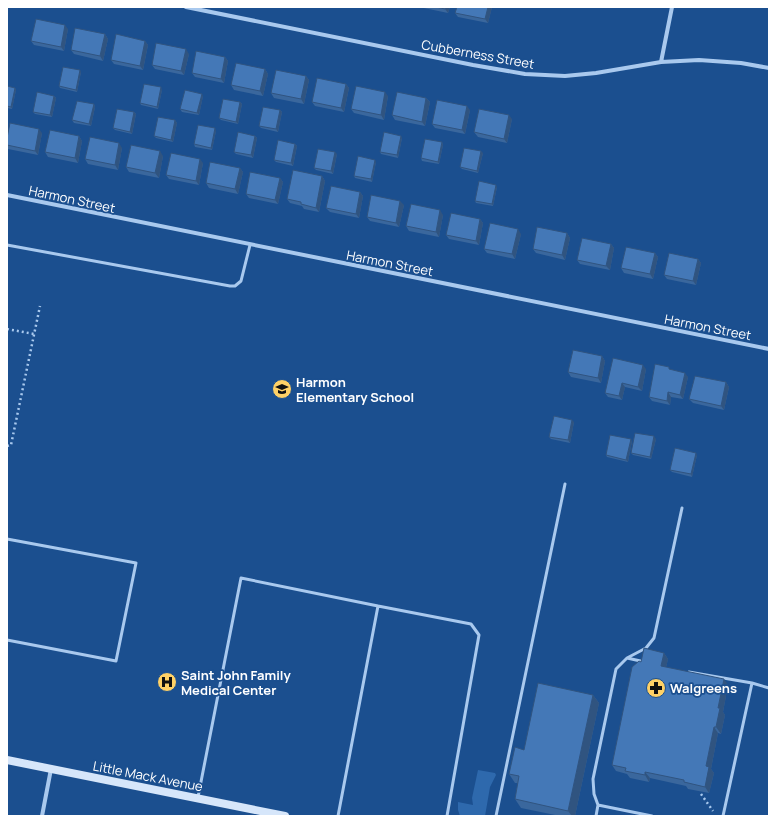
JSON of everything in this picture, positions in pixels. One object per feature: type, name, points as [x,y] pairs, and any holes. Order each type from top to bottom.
[{"type":"main road","name":"Little Mack Avenue","points":[[7,760],[285,816]]},
{"type":"street","name":"Cubberness Street","points":[[186,7],[473,65],[525,74],[565,76],[596,74],[661,62],[699,60],[741,62],[769,68]]},
{"type":"street","points":[[661,62],[672,7]]},
{"type":"street","name":"Harmon Street","points":[[7,195],[769,349]]},
{"type":"street","points":[[42,816],[51,769]]},
{"type":"lane","points":[[7,245],[230,286],[235,286],[241,281],[250,245]]},
{"type":"lane","points":[[496,816],[565,484]]},
{"type":"lane","points":[[596,816],[598,805],[593,788],[595,772],[616,669],[627,658],[646,648],[654,638],[682,508]]},
{"type":"lane","points":[[7,538],[136,563],[116,661],[7,640]]},
{"type":"lane","points":[[198,798],[241,578],[471,624],[479,635],[446,816]]},
{"type":"lane","points":[[338,816],[378,606]]},
{"type":"lane","points":[[627,658],[647,663]]},
{"type":"lane","points":[[682,670],[752,683],[769,688]]},
{"type":"lane","points":[[724,816],[752,683]]},
{"type":"lane","points":[[598,805],[652,816]]},
{"type":"path","points":[[7,446],[11,445],[40,306]]},
{"type":"path","points":[[7,329],[34,334]]},
{"type":"path","points":[[701,794],[717,816]]},
{"type":"shaded area","points":[[478,770],[495,773],[496,775],[490,787],[485,816],[460,816],[458,802],[473,805],[472,798]]},
{"type":"building","points":[[457,7],[488,7],[485,19],[455,13]]},
{"type":"building","points":[[36,19],[65,25],[61,47],[31,41]]},
{"type":"building","points":[[75,28],[105,34],[100,56],[71,50]]},
{"type":"building","points":[[116,34],[145,41],[140,66],[111,60]]},
{"type":"building","points":[[156,43],[186,49],[181,71],[152,65]]},
{"type":"building","points":[[196,51],[225,57],[221,79],[192,73]]},
{"type":"building","points":[[236,63],[265,69],[260,91],[231,85]]},
{"type":"building","points":[[63,67],[80,70],[76,90],[59,86]]},
{"type":"building","points":[[276,70],[306,76],[301,99],[271,93]]},
{"type":"building","points":[[317,78],[346,84],[341,108],[312,102]]},
{"type":"building","points":[[144,84],[161,87],[157,107],[140,103]]},
{"type":"building","points":[[7,86],[15,88],[11,107],[7,106]]},
{"type":"building","points":[[356,86],[385,92],[381,115],[351,109]]},
{"type":"building","points":[[185,90],[202,94],[197,113],[180,109]]},
{"type":"building","points":[[37,92],[54,96],[50,115],[33,112]]},
{"type":"building","points":[[397,92],[426,98],[422,122],[392,115]]},
{"type":"building","points":[[223,99],[240,102],[236,122],[219,118]]},
{"type":"building","points":[[437,100],[467,106],[462,130],[432,124]]},
{"type":"building","points":[[77,101],[94,104],[89,124],[72,120]]},
{"type":"building","points":[[263,107],[280,110],[276,129],[259,126]]},
{"type":"building","points":[[117,109],[134,112],[130,132],[113,128]]},
{"type":"building","points":[[479,109],[509,115],[504,139],[474,132]]},
{"type":"building","points":[[158,117],[175,120],[171,140],[154,136]]},
{"type":"building","points":[[10,123],[39,129],[35,151],[7,145]]},
{"type":"building","points":[[198,125],[215,128],[211,148],[194,144]]},
{"type":"building","points":[[50,130],[79,136],[75,158],[45,152]]},
{"type":"building","points":[[238,132],[255,136],[251,155],[234,152]]},
{"type":"building","points":[[384,132],[401,136],[397,155],[380,152]]},
{"type":"building","points":[[90,137],[119,143],[115,165],[85,159]]},
{"type":"building","points":[[425,139],[442,142],[438,162],[421,158]]},
{"type":"building","points":[[278,140],[295,144],[291,163],[274,160]]},
{"type":"building","points":[[131,145],[160,151],[155,173],[126,167]]},
{"type":"building","points":[[464,148],[481,151],[477,171],[460,167]]},
{"type":"building","points":[[318,149],[335,152],[331,171],[314,168]]},
{"type":"building","points":[[171,153],[200,159],[196,181],[166,175]]},
{"type":"building","points":[[358,156],[375,160],[371,179],[354,176]]},
{"type":"building","points":[[210,162],[240,168],[235,189],[206,183]]},
{"type":"building","points":[[293,170],[322,176],[316,208],[301,204],[301,202],[287,199]]},
{"type":"building","points":[[250,172],[280,178],[275,200],[246,194]]},
{"type":"building","points":[[479,181],[496,185],[492,204],[475,201]]},
{"type":"building","points":[[331,186],[360,192],[356,214],[326,208]]},
{"type":"building","points":[[371,195],[400,201],[396,223],[367,217]]},
{"type":"building","points":[[411,204],[440,210],[436,232],[406,226]]},
{"type":"building","points":[[451,213],[480,219],[476,241],[446,235]]},
{"type":"building","points":[[490,223],[518,229],[512,254],[484,249]]},
{"type":"building","points":[[537,227],[567,233],[562,255],[533,249]]},
{"type":"building","points":[[582,238],[611,244],[606,266],[577,260]]},
{"type":"building","points":[[626,247],[655,253],[650,274],[621,268]]},
{"type":"building","points":[[669,253],[698,259],[693,281],[664,275]]},
{"type":"building","points":[[573,350],[602,356],[598,378],[568,372]]},
{"type":"building","points":[[613,358],[643,365],[638,387],[622,383],[619,396],[605,393]]},
{"type":"building","points":[[655,364],[685,373],[680,395],[668,392],[667,401],[649,397]]},
{"type":"building","points":[[695,376],[726,382],[721,406],[689,399]]},
{"type":"building","points":[[554,416],[572,420],[568,440],[549,437]]},
{"type":"building","points":[[635,433],[654,436],[650,457],[631,453]]},
{"type":"building","points":[[610,435],[631,439],[626,460],[606,455]]},
{"type":"building","points":[[675,448],[696,453],[691,474],[670,470]]},
{"type":"building","name":"Walgreens","points":[[644,648],[664,653],[661,666],[724,679],[718,708],[720,708],[716,727],[714,727],[706,766],[709,767],[705,787],[684,782],[684,780],[645,772],[645,775],[625,771],[626,768],[612,765],[632,667],[639,661],[641,662]]},
{"type":"building","points":[[538,683],[593,695],[568,811],[515,799],[519,776],[509,774],[515,747],[524,750]]},
{"type":"place","name":"Harmon Elementary School","points":[[282,389]]},
{"type":"place","name":"Saint John Family Medical Center","points":[[167,682]]},
{"type":"place","name":"Walgreens","points":[[656,688]]}]
